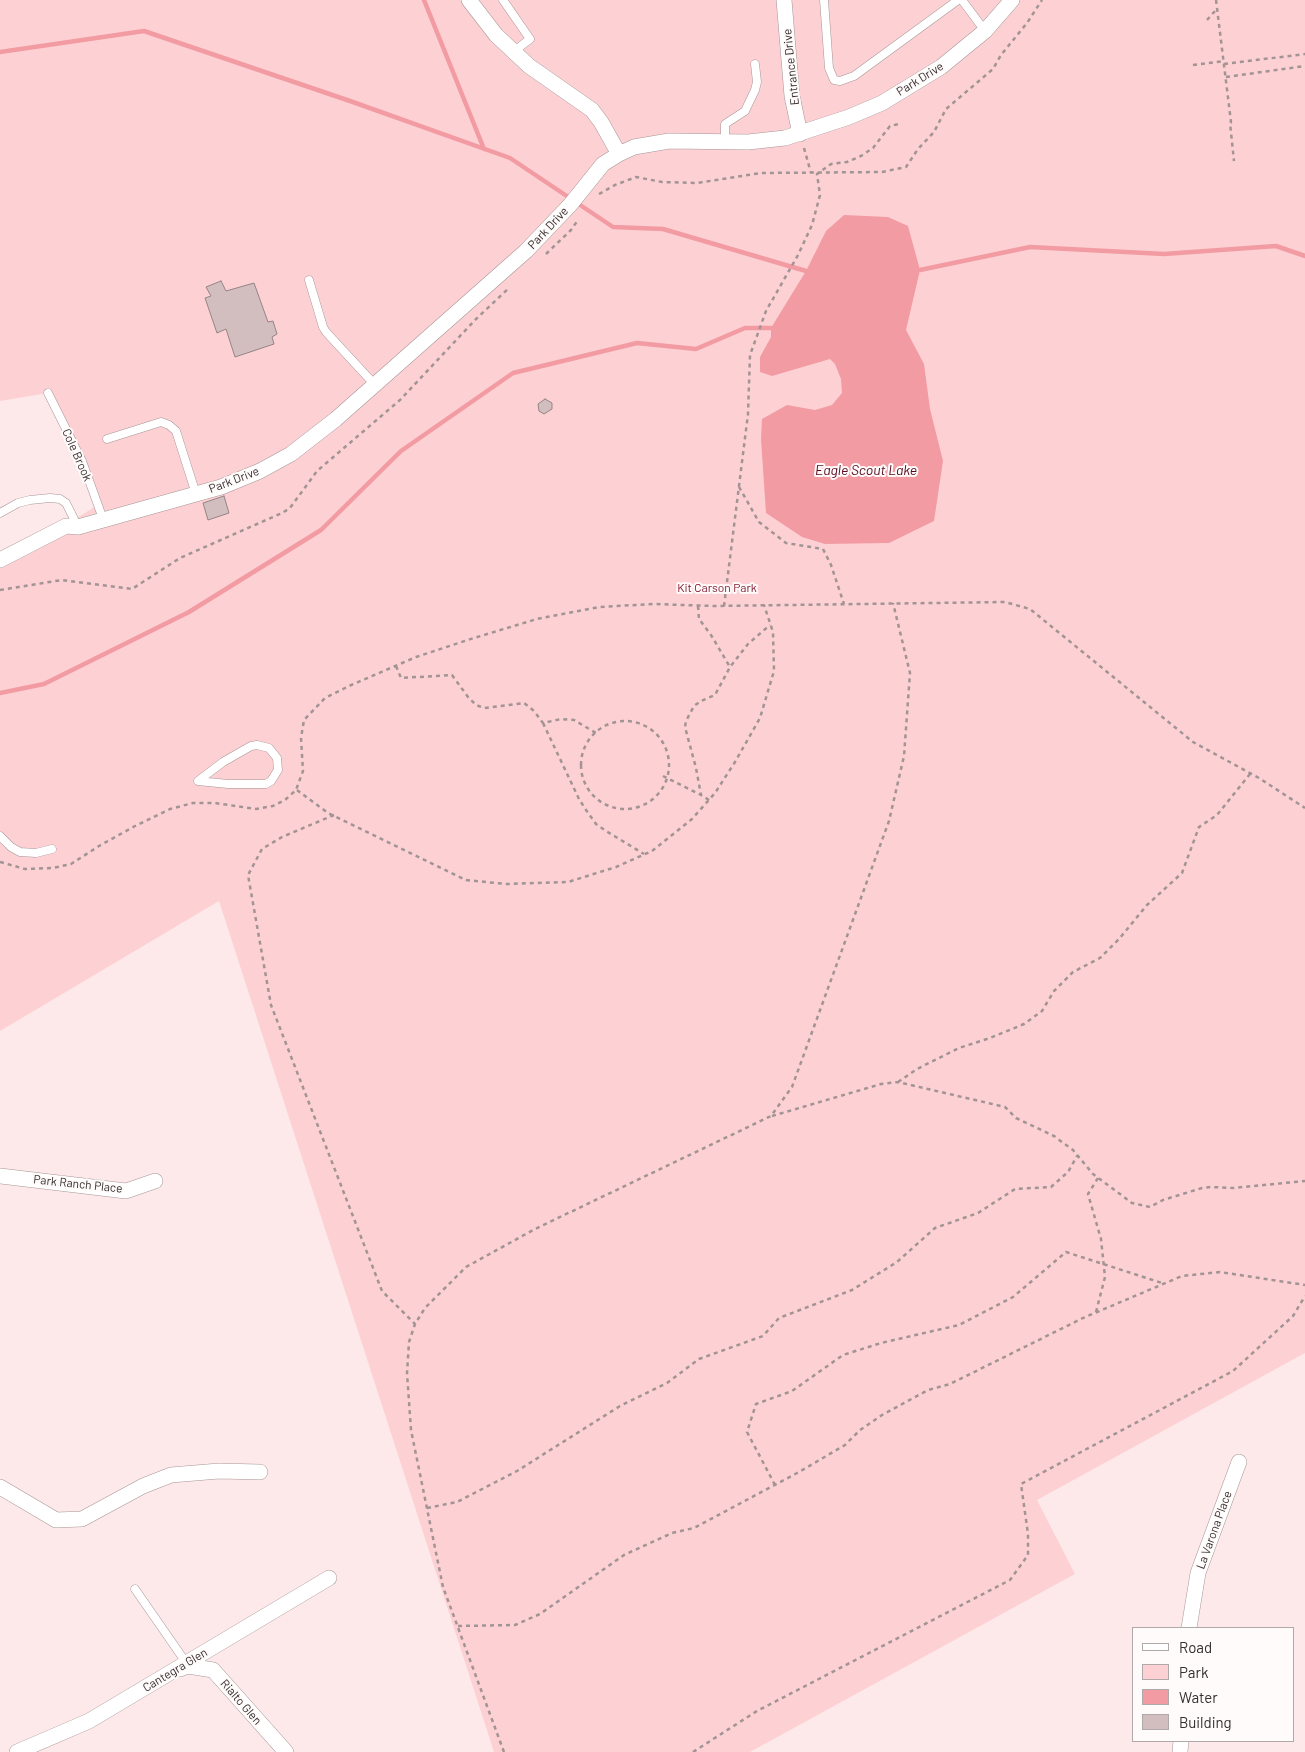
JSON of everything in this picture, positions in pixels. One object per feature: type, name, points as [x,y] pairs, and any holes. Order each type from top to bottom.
[{"type":"street","points":[[469,0],[491,29],[513,52],[529,66],[592,110],[619,154]]},
{"type":"street","name":"Entrance Drive","points":[[784,0],[792,96],[800,134]]},
{"type":"street","name":"Park Drive","points":[[0,560],[66,526],[78,527],[221,487],[291,454],[322,431],[526,251],[603,164],[619,154],[634,147],[669,141],[725,142],[784,138],[849,117],[882,103],[941,67],[985,31],[1012,0]]},
{"type":"street","name":"Park Ranch Place","points":[[0,1176],[126,1191],[155,1181]]},
{"type":"street","name":"La Varona Place","points":[[1189,1627],[1198,1573],[1239,1462]]},
{"type":"street","points":[[0,1487],[56,1520],[82,1519],[142,1486],[171,1475],[219,1471],[260,1472]]},
{"type":"street","name":"Cantegra Glen","points":[[17,1752],[89,1720],[187,1664],[329,1578]]},
{"type":"street","name":"Rialto Glen","points":[[162,1678],[188,1666],[213,1670],[286,1752]]},
{"type":"lane","points":[[504,0],[530,39],[513,52]]},
{"type":"lane","points":[[824,0],[829,68],[834,80],[840,81],[854,76],[960,0],[985,31]]},
{"type":"lane","points":[[725,142],[725,124],[745,111],[755,90],[758,82],[755,64]]},
{"type":"lane","points":[[309,280],[326,332],[375,385]]},
{"type":"lane","name":"Cole Brook","points":[[48,392],[82,461],[103,519]]},
{"type":"lane","points":[[107,439],[160,422],[169,425],[176,431],[196,494]]},
{"type":"lane","points":[[0,513],[18,503],[30,500],[60,499],[66,503],[78,527]]},
{"type":"lane","points":[[257,745],[269,748],[277,758],[278,770],[271,781],[266,784],[228,784],[198,780],[223,762],[251,746],[257,745]]},
{"type":"lane","points":[[0,836],[11,847],[20,852],[36,853],[52,848]]},
{"type":"lane","points":[[135,1589],[187,1664]]},
{"type":"path","points":[[596,195],[636,177],[662,182],[697,184],[762,173],[882,172],[906,167],[918,149],[934,132],[946,109],[993,69],[1042,0]]},
{"type":"path","points":[[1216,0],[1234,161]]},
{"type":"path","points":[[1207,20],[1214,12],[1218,12]]},
{"type":"path","points":[[1193,65],[1305,54]]},
{"type":"path","points":[[1226,77],[1305,66]]},
{"type":"path","points":[[816,174],[831,164],[846,162],[861,156],[873,148],[890,126],[899,124]]},
{"type":"path","points":[[800,134],[811,173]]},
{"type":"path","points":[[724,606],[748,414],[750,356],[766,310],[798,255],[812,224],[820,195],[816,174]]},
{"type":"path","points":[[0,590],[62,580],[132,589],[180,558],[282,513],[290,508],[317,471],[400,400],[476,319]]},
{"type":"path","points":[[739,487],[750,503],[759,522],[786,543],[823,549],[831,565],[844,604]]},
{"type":"path","points":[[416,657],[537,619],[599,608],[653,604],[724,606],[1005,602],[1030,609],[1193,742],[1251,773],[1305,808]]},
{"type":"path","points":[[771,1116],[792,1087],[889,821],[904,756],[910,673],[894,603]]},
{"type":"path","points":[[296,790],[334,815],[466,880],[506,884],[568,882],[616,867],[652,851],[692,819],[709,800],[735,762],[760,718],[774,671],[773,632],[764,605]]},
{"type":"path","points":[[698,606],[699,619],[730,667]]},
{"type":"path","points":[[700,795],[696,768],[685,727],[686,721],[694,706],[715,695],[730,667],[748,644],[770,625]]},
{"type":"path","points":[[396,666],[402,678],[452,675],[476,704],[484,708],[524,703],[534,711],[543,723],[579,799],[596,824],[645,854]]},
{"type":"path","points":[[543,723],[561,719],[574,720],[596,733]]},
{"type":"path","points":[[622,721],[634,721],[657,735],[666,746],[670,771],[668,778],[660,793],[642,806],[623,810],[608,807],[599,802],[586,788],[580,765],[584,746],[596,733],[607,726],[622,721]]},
{"type":"path","points":[[898,1082],[917,1069],[959,1048],[1024,1024],[1042,1011],[1054,991],[1073,972],[1100,958],[1119,939],[1148,904],[1182,872],[1199,828],[1217,815],[1251,773]]},
{"type":"path","points":[[663,776],[709,800]]},
{"type":"path","points":[[334,815],[282,837],[262,849],[248,875],[271,1005],[382,1292],[415,1324]]},
{"type":"path","points":[[504,1752],[443,1587],[411,1430],[407,1373],[409,1342],[415,1324],[425,1308],[466,1267],[535,1229],[771,1116],[881,1084],[898,1082],[1005,1107],[1016,1118],[1054,1136],[1073,1150],[1098,1178],[1132,1203],[1150,1207],[1163,1200],[1202,1188],[1233,1188],[1305,1182]]},
{"type":"path","points":[[427,1508],[457,1502],[517,1471],[620,1406],[667,1383],[699,1359],[763,1336],[780,1318],[852,1290],[897,1262],[935,1228],[978,1213],[1015,1189],[1051,1186],[1068,1172],[1077,1156]]},
{"type":"path","points":[[1096,1312],[1105,1277],[1101,1239],[1088,1194],[1098,1178]]},
{"type":"path","points":[[775,1485],[747,1432],[756,1404],[792,1391],[843,1355],[881,1342],[959,1325],[1013,1297],[1066,1252],[1164,1284]]},
{"type":"path","points":[[458,1626],[515,1625],[540,1614],[624,1555],[672,1533],[694,1528],[775,1485],[844,1445],[860,1430],[882,1414],[928,1390],[950,1384],[1096,1312],[1182,1276],[1220,1272],[1305,1285]]},
{"type":"path","points":[[693,1752],[757,1711],[1010,1580],[1028,1555],[1028,1534],[1021,1484],[1233,1371],[1293,1316],[1305,1296]]},
{"type":"green space","name":"Kit Carson Park","points":[[0,0],[1305,0],[1305,1353],[1037,1500],[1075,1574],[750,1752],[494,1752],[219,901],[0,1031],[0,561],[45,538],[96,506],[95,491],[48,393],[0,401]]},
{"type":"water","name":"Eagle Scout Lake","points":[[844,215],[888,217],[908,226],[920,270],[906,330],[924,364],[930,409],[943,461],[934,521],[889,543],[825,544],[802,537],[766,513],[761,439],[762,419],[787,405],[815,410],[832,405],[842,393],[841,379],[835,364],[830,359],[772,376],[760,372],[760,357],[771,337],[771,328],[806,271],[826,231]]},
{"type":"building","points":[[221,281],[226,291],[254,283],[268,322],[273,321],[277,334],[272,337],[274,344],[235,357],[226,329],[217,333],[205,298],[211,296],[206,287]]},
{"type":"building","points":[[545,399],[552,403],[552,409],[544,414],[539,411],[538,404]]},
{"type":"building","points":[[224,496],[229,513],[208,520],[203,503]]},
{"type":"waterway","points":[[424,0],[484,149]]},
{"type":"waterway","points":[[0,52],[144,31],[510,158],[613,227],[663,229],[806,271]]},
{"type":"waterway","points":[[920,270],[1030,247],[1164,254],[1276,246],[1305,256]]},
{"type":"waterway","points":[[0,693],[44,684],[189,612],[321,530],[401,451],[513,373],[637,343],[696,349],[745,328],[771,328]]}]
